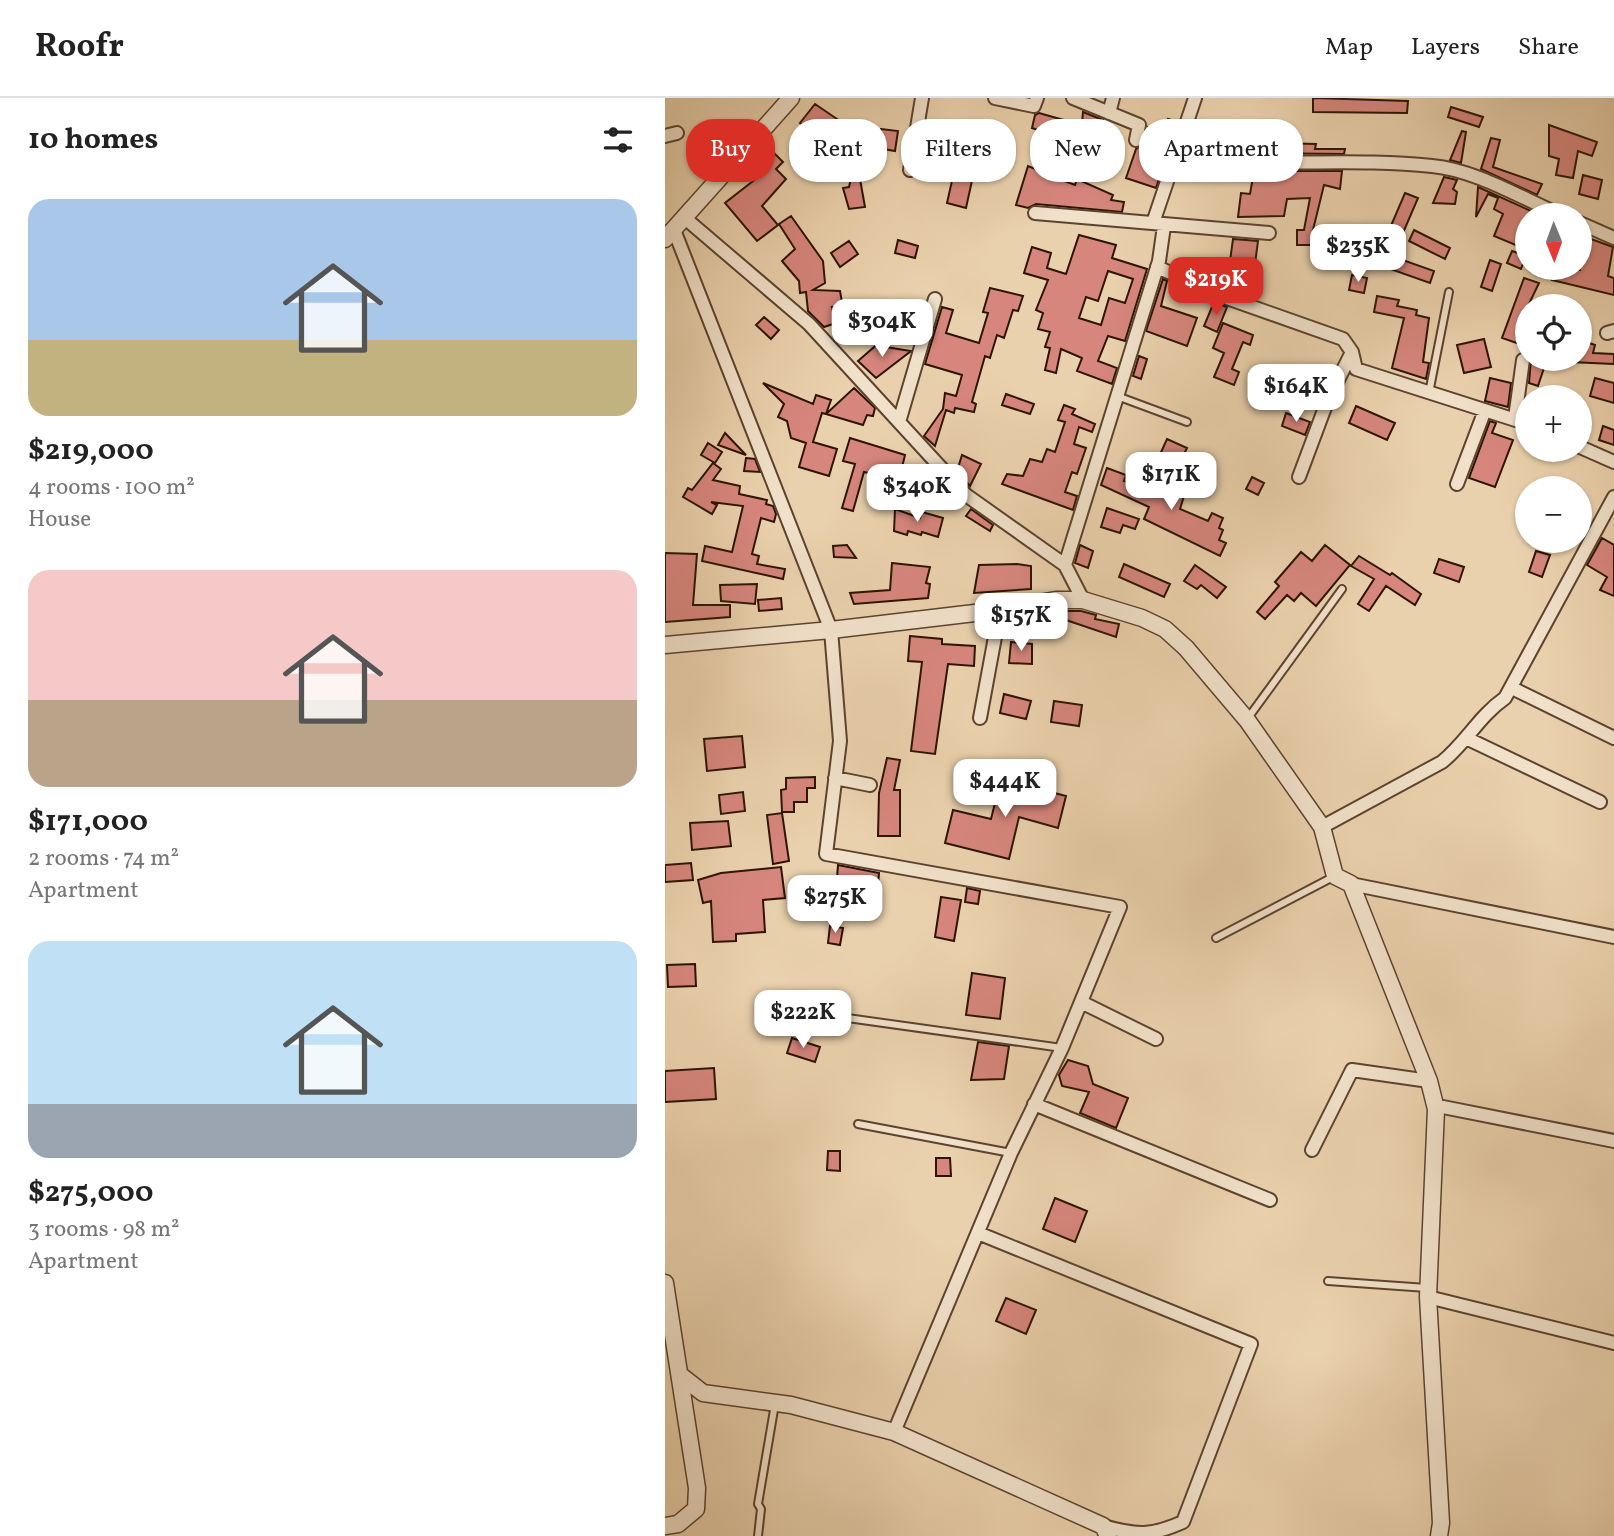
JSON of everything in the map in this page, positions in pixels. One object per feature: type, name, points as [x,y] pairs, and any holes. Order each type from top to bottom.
[{"type":"street","points":[[675,229],[791,98]]},
{"type":"street","points":[[918,119],[922,98]]},
{"type":"street","points":[[995,98],[1034,106],[1037,98]]},
{"type":"street","points":[[1073,98],[1139,125],[1136,140]]},
{"type":"street","points":[[1108,113],[1113,98]]},
{"type":"street","points":[[1188,119],[1195,98]]},
{"type":"street","points":[[1303,164],[1434,166],[1476,178],[1534,203]]},
{"type":"street","points":[[1065,565],[1157,267],[1159,224],[1170,182]]},
{"type":"street","points":[[1035,213],[1269,233]]},
{"type":"street","points":[[675,229],[809,324],[966,495],[1065,565],[1083,600]]},
{"type":"street","points":[[675,229],[747,408],[831,630],[840,741],[826,854],[1120,907],[1062,1048],[1011,1153],[894,1432]]},
{"type":"street","points":[[1593,229],[1614,238]]},
{"type":"street","points":[[1157,267],[1227,298],[1343,339],[1352,352],[1356,369],[1429,394],[1515,418]]},
{"type":"street","points":[[899,422],[935,299]]},
{"type":"street","points":[[1299,477],[1327,401],[1352,352]]},
{"type":"street","points":[[1457,484],[1485,410]]},
{"type":"street","points":[[1592,452],[1614,462]]},
{"type":"street","points":[[1322,827],[1441,762],[1466,738],[1486,712],[1505,698],[1614,497]]},
{"type":"street","points":[[665,645],[831,630],[1000,610],[1056,600],[1083,600],[1142,618],[1165,629],[1186,648],[1247,720],[1322,827],[1335,876],[1351,884],[1614,937]]},
{"type":"street","points":[[980,718],[1000,610]]},
{"type":"street","points":[[1512,688],[1614,738]]},
{"type":"street","points":[[1466,738],[1600,802]]},
{"type":"street","points":[[835,778],[870,785]]},
{"type":"street","points":[[1351,884],[1429,1081],[1436,1109],[1428,1293],[1441,1523],[1439,1536]]},
{"type":"street","points":[[1080,1002],[1156,1040]]},
{"type":"street","points":[[1312,1150],[1352,1070],[1429,1081]]},
{"type":"street","points":[[1034,1104],[1271,1200]]},
{"type":"street","points":[[1436,1109],[1443,1107],[1614,1141]]},
{"type":"street","points":[[680,1375],[703,1393],[775,1403],[894,1432],[1106,1531],[1162,1536],[1183,1522],[1251,1345],[978,1233]]},
{"type":"street","points":[[665,1283],[697,1488],[696,1509],[678,1524],[665,1526]]},
{"type":"street","points":[[1428,1293],[1613,1340]]},
{"type":"street","points":[[686,1414],[703,1393]]},
{"type":"lane","points":[[1429,394],[1450,292]]},
{"type":"lane","points":[[1117,396],[1187,422]]},
{"type":"lane","points":[[1247,720],[1342,589]]},
{"type":"lane","points":[[1216,937],[1335,876]]},
{"type":"lane","points":[[819,1014],[1062,1048]]},
{"type":"lane","points":[[858,1124],[1011,1153]]},
{"type":"lane","points":[[1328,1282],[1428,1293]]},
{"type":"lane","points":[[758,1536],[761,1509],[758,1504],[775,1403]]},
{"type":"building","points":[[1313,98],[1408,101],[1407,113],[1313,112]]},
{"type":"building","points":[[815,104],[837,119],[803,119]]},
{"type":"building","points":[[1451,107],[1483,117],[1479,127],[1448,117]]},
{"type":"building","points":[[1083,112],[1100,119],[1082,119]]},
{"type":"building","points":[[1039,113],[1060,119],[1034,119]]},
{"type":"building","points":[[1549,125],[1597,142],[1592,156],[1578,151],[1573,178],[1556,175],[1559,159],[1549,156]]},
{"type":"building","points":[[887,130],[898,131],[895,151],[887,150]]},
{"type":"building","points":[[1462,131],[1466,132],[1461,163],[1450,160]]},
{"type":"building","points":[[1491,138],[1500,140],[1493,167],[1542,184],[1537,195],[1481,169]]},
{"type":"building","points":[[1303,144],[1316,144],[1315,149],[1345,149],[1344,154],[1303,154]]},
{"type":"building","points":[[1139,146],[1139,182],[1158,182],[1156,188],[1126,178]]},
{"type":"building","points":[[775,154],[783,162],[776,169],[786,179],[762,206],[778,225],[757,241],[725,203],[752,182],[775,182]]},
{"type":"building","points":[[1028,166],[1030,182],[1067,182],[1075,185],[1076,182],[1084,182],[1113,195],[1111,200],[1124,202],[1122,212],[1036,204],[1028,208],[1016,205]]},
{"type":"building","points":[[1303,171],[1342,171],[1340,189],[1324,185],[1313,230],[1326,230],[1327,245],[1297,245],[1297,230],[1304,230],[1310,198],[1287,199],[1284,216],[1238,217],[1241,193],[1250,194],[1252,182],[1303,182]]},
{"type":"building","points":[[1583,175],[1602,180],[1598,199],[1579,194]]},
{"type":"building","points":[[1444,177],[1457,180],[1453,189],[1457,192],[1455,204],[1433,203]]},
{"type":"building","points":[[850,182],[860,182],[865,207],[849,209],[843,188],[849,187]]},
{"type":"building","points":[[952,182],[972,182],[966,208],[947,203]]},
{"type":"building","points":[[1478,187],[1515,204],[1515,245],[1494,236],[1503,214],[1494,209],[1498,198],[1488,194],[1476,217]]},
{"type":"building","points":[[1405,193],[1418,198],[1403,233],[1390,228]]},
{"type":"building","points":[[791,216],[823,261],[825,283],[813,290],[840,291],[843,308],[832,307],[836,323],[824,327],[808,311],[806,292],[800,293],[799,281],[782,261],[795,249],[779,224]]},
{"type":"building","points":[[1414,230],[1450,248],[1445,259],[1409,241]]},
{"type":"building","points":[[1079,235],[1116,245],[1112,258],[1147,269],[1125,341],[1108,336],[1098,361],[1117,368],[1112,384],[1077,371],[1082,358],[1061,349],[1056,373],[1045,370],[1050,348],[1045,347],[1050,332],[1038,329],[1043,313],[1036,310],[1048,280],[1024,273],[1032,247],[1051,253],[1047,268],[1066,274]],"holes":[[[1108,271],[1133,279],[1125,303],[1109,298],[1101,325],[1079,318],[1086,297],[1098,301]]]},
{"type":"building","points":[[1233,239],[1258,241],[1255,264],[1230,261]]},
{"type":"building","points":[[898,240],[918,246],[915,258],[895,253]]},
{"type":"building","points":[[1593,240],[1613,247],[1608,276],[1614,278],[1614,295],[1552,280],[1593,280]]},
{"type":"building","points":[[849,241],[858,254],[840,267],[831,253]]},
{"type":"building","points":[[1512,251],[1515,252],[1515,266],[1507,263]]},
{"type":"building","points":[[1380,252],[1434,271],[1430,283],[1376,264]]},
{"type":"building","points":[[1490,260],[1501,264],[1492,291],[1481,287]]},
{"type":"building","points":[[1352,275],[1367,278],[1364,293],[1349,290]]},
{"type":"building","points":[[1163,279],[1167,281],[1161,306],[1197,318],[1187,346],[1146,331]]},
{"type":"building","points":[[1523,280],[1539,283],[1534,294],[1518,294]]},
{"type":"building","points":[[990,288],[1023,296],[1018,311],[1013,310],[1004,338],[997,335],[990,358],[985,356],[972,402],[976,404],[974,412],[955,408],[954,413],[946,410],[935,446],[924,436],[943,409],[945,393],[956,396],[962,375],[925,364],[942,307],[953,310],[946,333],[979,343],[988,313],[983,312]]},
{"type":"building","points":[[1377,296],[1399,300],[1397,306],[1417,310],[1416,315],[1429,318],[1423,362],[1429,363],[1426,379],[1392,368],[1404,318],[1374,312]]},
{"type":"building","points":[[1214,302],[1227,307],[1217,332],[1204,326]]},
{"type":"building","points":[[1515,303],[1515,343],[1502,338]]},
{"type":"building","points":[[764,317],[779,330],[771,339],[756,325]]},
{"type":"building","points":[[1223,323],[1253,335],[1250,345],[1243,342],[1232,369],[1239,372],[1234,385],[1214,377],[1224,353],[1213,348]]},
{"type":"building","points":[[1484,339],[1491,367],[1464,373],[1457,345]]},
{"type":"building","points":[[881,341],[886,347],[911,351],[876,378],[858,361]]},
{"type":"building","points":[[1592,344],[1595,345],[1593,353],[1614,354],[1614,364],[1592,363]]},
{"type":"building","points":[[1139,356],[1147,359],[1141,379],[1133,376]]},
{"type":"building","points":[[1290,369],[1327,382],[1322,393],[1284,384]]},
{"type":"building","points":[[1530,371],[1543,371],[1538,385],[1529,383]]},
{"type":"building","points":[[1490,378],[1511,383],[1508,407],[1485,401]]},
{"type":"building","points":[[1595,378],[1614,383],[1614,403],[1592,397]]},
{"type":"building","points":[[763,383],[813,404],[816,395],[831,400],[826,414],[822,413],[813,442],[837,449],[829,476],[799,467],[806,443],[791,438],[787,421],[778,417],[784,404]]},
{"type":"building","points":[[854,388],[875,408],[873,416],[867,415],[863,425],[826,414]]},
{"type":"building","points":[[1006,394],[1034,404],[1030,414],[1002,405]]},
{"type":"building","points":[[1064,405],[1075,409],[1072,414],[1095,424],[1092,432],[1079,427],[1074,444],[1086,448],[1077,474],[1072,472],[1065,492],[1077,496],[1073,510],[1002,484],[1007,474],[1023,476],[1030,459],[1042,462],[1047,449],[1055,452],[1065,422],[1058,420]]},
{"type":"building","points":[[1356,406],[1395,423],[1387,440],[1349,423]]},
{"type":"building","points":[[1286,413],[1310,422],[1305,435],[1282,426]]},
{"type":"building","points":[[1490,421],[1496,423],[1492,433],[1513,440],[1495,487],[1469,478]]},
{"type":"building","points":[[1603,426],[1614,430],[1614,445],[1599,440]]},
{"type":"building","points":[[725,433],[746,455],[718,445]]},
{"type":"building","points":[[850,438],[905,455],[899,480],[864,472],[853,511],[842,508],[855,464],[843,461]]},
{"type":"building","points":[[1167,439],[1187,448],[1176,470],[1157,461]]},
{"type":"building","points":[[708,443],[722,452],[715,463],[701,455]]},
{"type":"building","points":[[962,455],[981,464],[970,486],[953,468],[960,470],[958,468]]},
{"type":"building","points":[[746,458],[755,459],[760,472],[744,471]]},
{"type":"building","points":[[713,463],[721,469],[713,480],[740,486],[739,494],[767,500],[766,504],[773,506],[776,514],[774,522],[761,518],[752,554],[759,556],[757,564],[785,569],[783,579],[702,561],[705,546],[732,552],[743,506],[711,502],[717,505],[712,514],[683,497],[688,488],[692,490]]},
{"type":"building","points":[[929,468],[941,481],[938,491],[925,488]]},
{"type":"building","points":[[1107,468],[1126,475],[1124,481],[1165,497],[1168,480],[1188,483],[1180,509],[1208,521],[1212,513],[1223,518],[1219,528],[1223,530],[1219,540],[1226,543],[1220,556],[1144,519],[1149,507],[1101,485]]},
{"type":"building","points":[[1252,477],[1264,483],[1258,495],[1246,489]]},
{"type":"building","points":[[1107,508],[1139,519],[1135,529],[1123,525],[1120,533],[1101,527]]},
{"type":"building","points":[[895,509],[920,518],[922,512],[943,518],[938,537],[922,532],[921,535],[908,531],[907,535],[894,531]]},
{"type":"building","points":[[971,509],[993,525],[990,531],[966,516]]},
{"type":"building","points":[[1602,538],[1614,545],[1614,596],[1600,590],[1607,577],[1587,565]]},
{"type":"building","points":[[847,545],[856,558],[834,557],[833,546]]},
{"type":"building","points":[[1080,545],[1093,551],[1088,568],[1075,563]]},
{"type":"building","points":[[1325,545],[1350,565],[1316,606],[1301,593],[1294,601],[1287,595],[1265,619],[1257,612],[1279,586],[1275,582],[1301,552],[1312,561]]},
{"type":"building","points":[[665,553],[697,554],[693,605],[730,605],[730,617],[665,622]]},
{"type":"building","points":[[1535,553],[1550,555],[1542,577],[1529,572]]},
{"type":"building","points":[[1359,556],[1390,575],[1392,573],[1421,594],[1415,605],[1386,586],[1369,611],[1358,604],[1374,579],[1351,566]]},
{"type":"building","points":[[1439,559],[1464,567],[1459,582],[1434,573]]},
{"type":"building","points":[[892,563],[930,567],[926,583],[930,584],[928,598],[854,604],[850,593],[890,590]]},
{"type":"building","points":[[1124,564],[1170,584],[1164,597],[1119,577]]},
{"type":"building","points":[[979,565],[1031,566],[1031,589],[974,593]]},
{"type":"building","points":[[1195,565],[1226,587],[1217,598],[1201,585],[1197,589],[1184,581]]},
{"type":"building","points":[[757,584],[755,604],[721,601],[720,585]]},
{"type":"building","points":[[781,598],[782,609],[759,611],[758,600]]},
{"type":"building","points":[[1065,611],[1081,611],[1096,615],[1095,619],[1119,624],[1116,637],[1063,619]]},
{"type":"building","points":[[910,636],[942,639],[942,644],[975,646],[974,666],[948,664],[935,754],[911,751],[922,662],[908,661]]},
{"type":"building","points":[[1011,642],[1032,644],[1032,664],[1009,663]]},
{"type":"building","points":[[1004,694],[1031,701],[1026,719],[1000,713]]},
{"type":"building","points":[[1054,701],[1082,705],[1079,726],[1051,722]]},
{"type":"building","points":[[742,736],[745,767],[707,771],[704,739]]},
{"type":"building","points":[[887,758],[900,760],[894,790],[900,790],[900,836],[878,836],[879,793]]},
{"type":"building","points":[[815,777],[815,788],[807,788],[807,802],[794,802],[794,812],[782,812],[781,790],[786,789],[786,778]]},
{"type":"building","points":[[1001,779],[1066,796],[1058,828],[1019,817],[1009,859],[945,843],[953,810],[991,819]]},
{"type":"building","points":[[743,792],[745,811],[721,814],[719,795]]},
{"type":"building","points":[[782,813],[789,861],[773,864],[767,815]]},
{"type":"building","points":[[728,821],[731,846],[692,850],[690,823]]},
{"type":"building","points":[[691,863],[693,880],[665,882],[665,865]]},
{"type":"building","points":[[838,865],[879,873],[878,885],[837,878]]},
{"type":"building","points":[[781,867],[785,898],[763,900],[765,932],[736,934],[736,941],[713,942],[711,901],[703,903],[698,880],[721,873]]},
{"type":"building","points":[[967,888],[980,891],[978,904],[965,902]]},
{"type":"building","points":[[941,897],[961,900],[954,941],[935,937]]},
{"type":"building","points":[[830,926],[843,928],[840,945],[828,943]]},
{"type":"building","points":[[695,964],[696,986],[668,987],[667,965]]},
{"type":"building","points":[[972,973],[1005,978],[1000,1019],[966,1015]]},
{"type":"building","points":[[792,1038],[820,1047],[815,1062],[787,1053]]},
{"type":"building","points":[[978,1042],[1009,1046],[1004,1079],[971,1080]]},
{"type":"building","points":[[1068,1060],[1088,1066],[1093,1084],[1128,1098],[1116,1128],[1080,1113],[1089,1092],[1062,1086],[1059,1075]]},
{"type":"building","points":[[714,1068],[716,1099],[665,1102],[665,1071]]},
{"type":"building","points":[[828,1151],[840,1151],[840,1171],[827,1170]]},
{"type":"building","points":[[936,1158],[950,1158],[951,1176],[936,1176]]},
{"type":"building","points":[[1055,1198],[1087,1211],[1075,1242],[1043,1229]]},
{"type":"building","points":[[1006,1298],[1036,1310],[1026,1334],[996,1321]]}]
